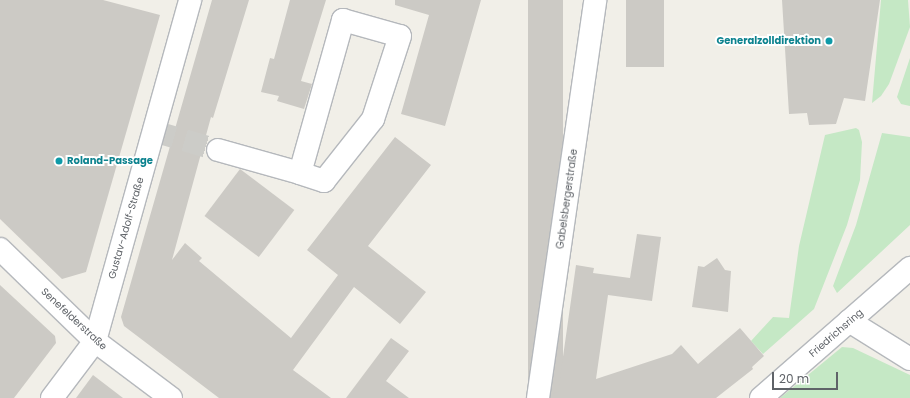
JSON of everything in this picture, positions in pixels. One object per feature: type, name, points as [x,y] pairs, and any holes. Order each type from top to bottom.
[{"type":"street","name":"Gustav-Adolf-Straße","points":[[95,341],[190,0]]},
{"type":"street","name":"Gabelsbergerstraße","points":[[538,398],[596,0]]},
{"type":"street","points":[[218,150],[324,181],[373,119],[400,36],[343,20],[300,173]]},
{"type":"street","name":"Senefelderstraße","points":[[0,248],[95,341],[171,398]]},
{"type":"street","name":"Friedrichsring","points":[[761,398],[910,268]]},
{"type":"street","points":[[848,321],[910,359]]},
{"type":"street","points":[[52,398],[95,341]]},
{"type":"green space","points":[[881,0],[908,0],[910,27],[889,84],[881,96],[872,103]]},
{"type":"green space","points":[[910,58],[910,106],[901,104],[897,97]]},
{"type":"green space","points":[[856,128],[859,130],[862,142],[860,180],[847,225],[814,309],[763,354],[751,341],[773,317],[789,318],[799,246],[825,135]]},
{"type":"green space","points":[[882,133],[910,137],[910,225],[837,293],[833,286],[856,225]]},
{"type":"green space","points":[[842,347],[853,348],[910,375],[910,398],[780,398]]},
{"type":"building","name":"Roland-Passage","points":[[0,0],[103,0],[160,15],[86,272],[62,279],[0,219]]},
{"type":"building","points":[[212,0],[249,0],[213,118],[211,117],[172,260],[185,243],[202,258],[199,261],[291,338],[338,275],[307,250],[395,137],[431,165],[368,246],[426,292],[400,324],[354,287],[293,370],[331,398],[219,398],[124,326],[121,317]]},
{"type":"building","points":[[290,0],[326,0],[301,81],[312,84],[304,109],[277,101],[279,96],[261,92],[270,58],[274,59]]},
{"type":"building","points":[[395,0],[481,0],[445,126],[401,114],[429,15],[395,5]]},
{"type":"building","points":[[528,0],[563,0],[563,398],[528,398]]},
{"type":"building","points":[[626,0],[664,0],[664,67],[626,67]]},
{"type":"building","name":"Generalzolldirektion","points":[[782,0],[880,0],[865,101],[844,98],[836,124],[809,125],[807,113],[789,114]]},
{"type":"building","points":[[240,169],[294,210],[259,257],[204,216]]},
{"type":"building","points":[[637,234],[661,237],[652,301],[608,295],[596,379],[672,354],[681,345],[698,364],[740,328],[764,356],[752,367],[753,369],[716,398],[551,398],[551,394],[558,392],[576,265],[594,268],[593,273],[630,278]]},
{"type":"building","points":[[717,258],[725,270],[731,271],[728,312],[692,307],[698,266],[704,267]]},
{"type":"building","points":[[0,285],[55,336],[56,343],[14,398],[0,398]]},
{"type":"building","points":[[391,338],[409,351],[386,381],[409,398],[346,398]]},
{"type":"building","points":[[93,375],[123,398],[76,398]]},
{"type":"tunnel","points":[[153,131],[218,150]]},
{"type":"place","name":"Generalzolldirektion","points":[[829,41]]},
{"type":"place","name":"Roland-Passage","points":[[59,161]]}]
